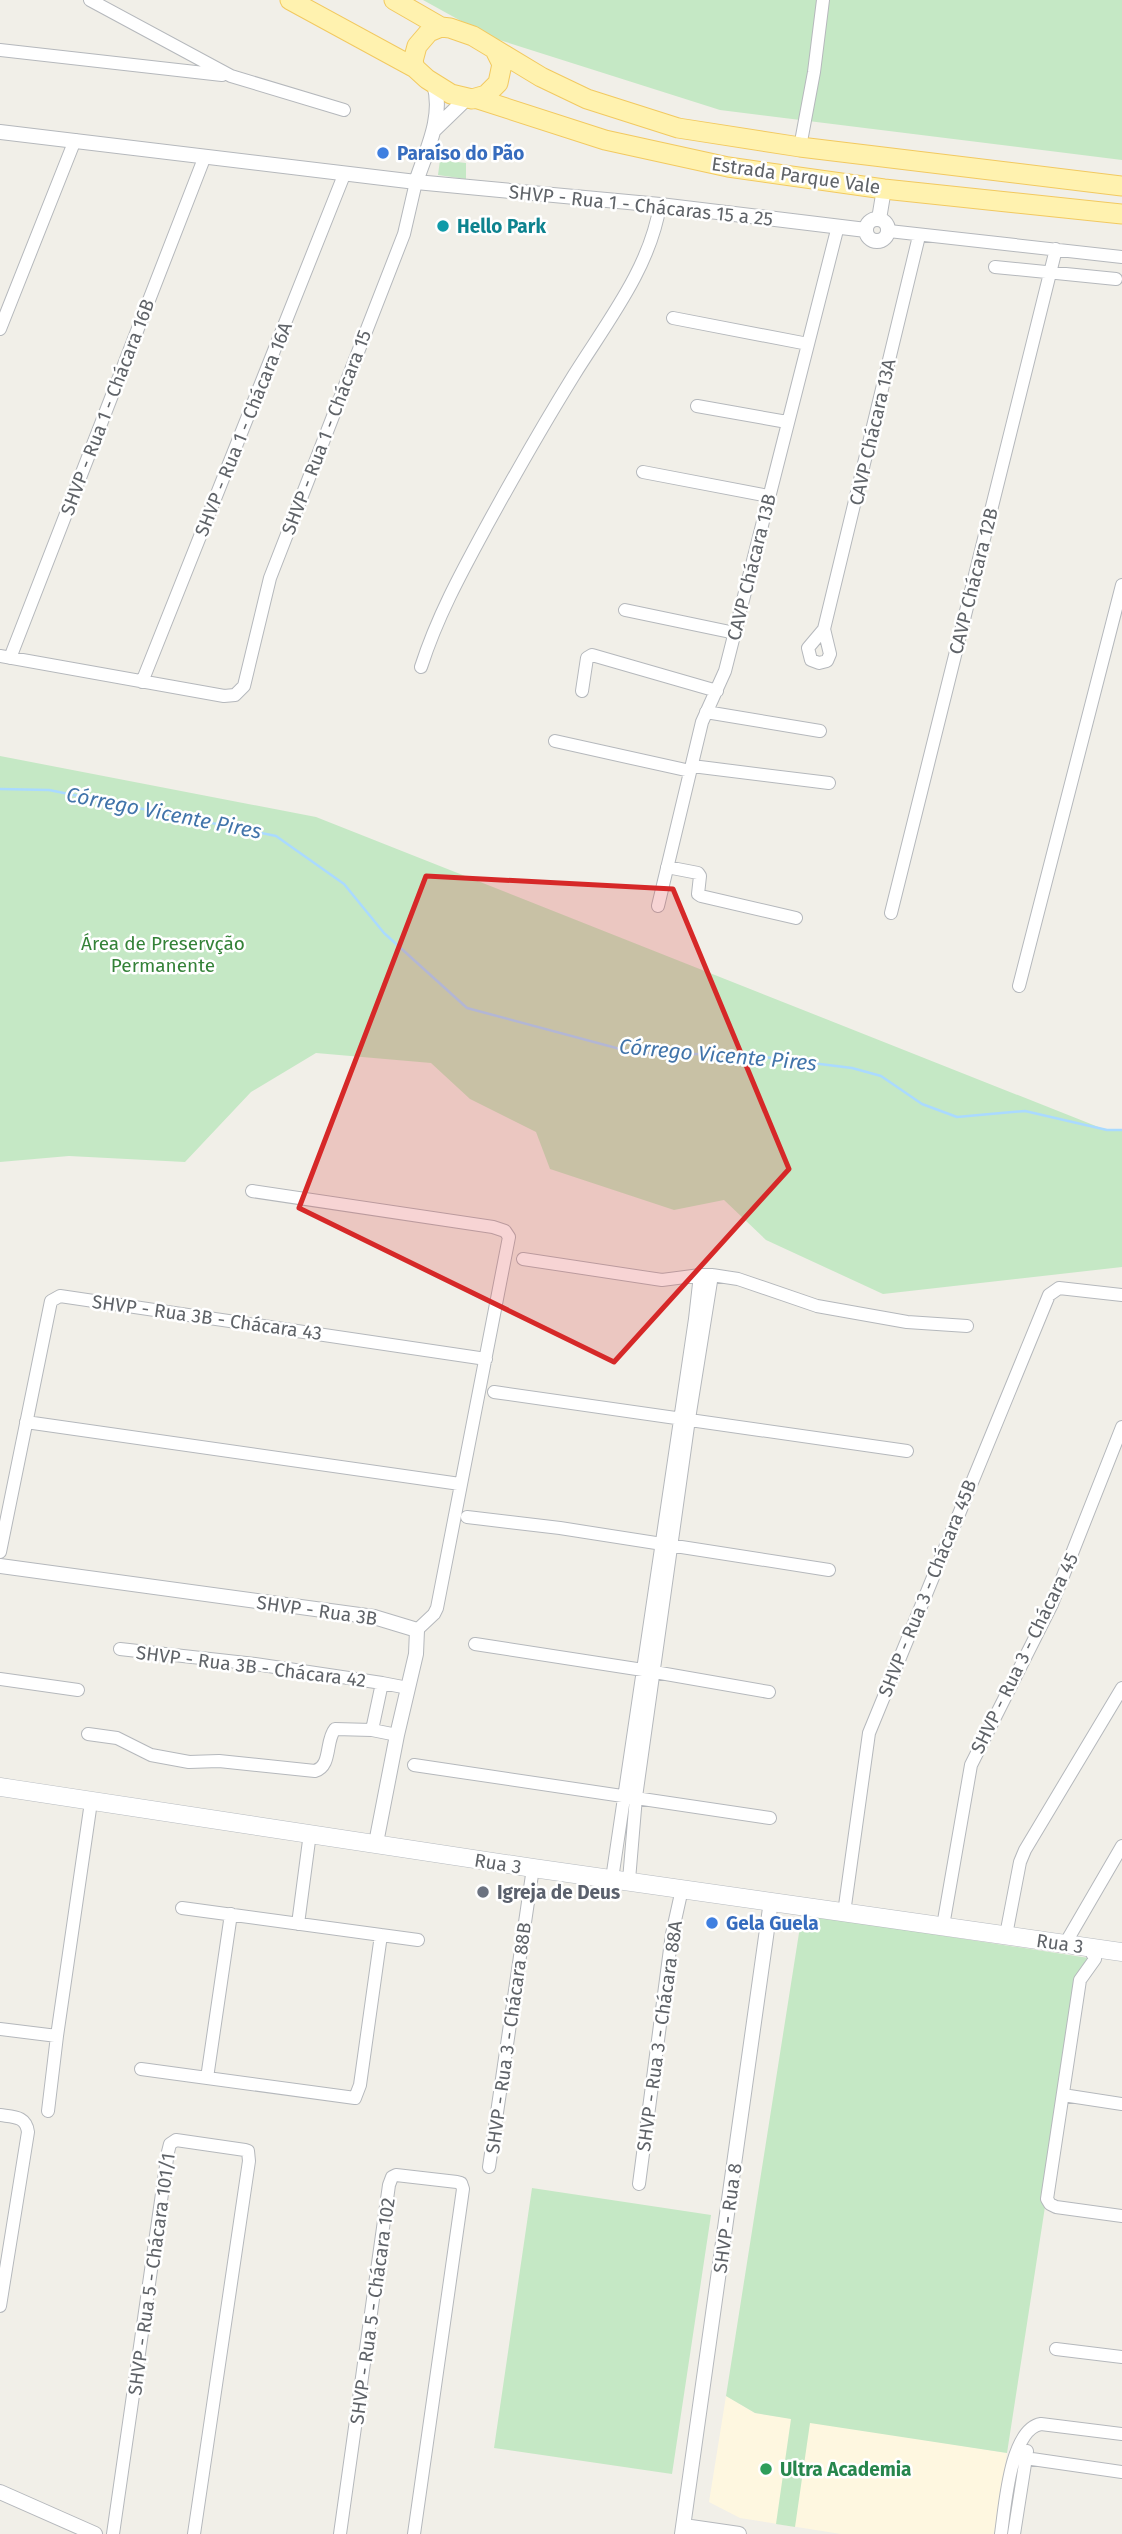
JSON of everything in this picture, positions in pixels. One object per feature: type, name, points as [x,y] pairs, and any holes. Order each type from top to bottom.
[{"type":"main road","points":[[290,0],[415,68],[451,94],[472,99],[491,92],[501,77],[502,64],[496,52],[473,36],[441,27],[394,0]]},
{"type":"main road","points":[[415,68],[413,56],[417,46],[429,32],[441,27]]},
{"type":"main road","name":"Estrada Parque Vale","points":[[496,52],[587,99],[678,128],[800,147],[1122,186]]},
{"type":"main road","name":"Estrada Parque Vale","points":[[472,99],[605,139],[728,167],[884,188],[1122,214]]},
{"type":"main road","name":"Rua 3","points":[[0,1787],[533,1868],[1122,1952]]},
{"type":"street","points":[[90,0],[231,76]]},
{"type":"street","points":[[800,147],[814,72],[823,0]]},
{"type":"street","points":[[0,50],[231,76],[344,110]]},
{"type":"street","points":[[416,181],[433,131],[438,104],[434,84]]},
{"type":"street","points":[[433,131],[472,99]]},
{"type":"street","name":"SHVP - Rua 1 - Chácaras 15 a 25","points":[[0,132],[344,175],[660,205],[866,230]]},
{"type":"street","points":[[0,329],[75,140]]},
{"type":"street","name":"SHVP - Rua 1 - Chácara 16B","points":[[5,657],[205,156]]},
{"type":"street","name":"SHVP - Rua 1 - Chácara 16A","points":[[142,682],[344,175]]},
{"type":"street","name":"SHVP - Rua 1 - Chácara 15","points":[[142,682],[224,696],[235,695],[244,686],[270,578],[404,234],[416,181]]},
{"type":"street","points":[[884,188],[884,225],[887,236],[879,242],[870,239],[866,230],[870,222],[884,225],[919,236],[1122,257]]},
{"type":"street","points":[[421,667],[438,618],[466,564],[516,472],[634,275],[653,234],[660,205]]},
{"type":"street","name":"CAVP Chácara 13B","points":[[658,906],[706,712],[725,671],[838,226]]},
{"type":"street","name":"CAVP Chácara 13A","points":[[824,629],[919,236]]},
{"type":"street","name":"CAVP Chácara 12B","points":[[891,913],[1056,249]]},
{"type":"street","points":[[1090,276],[1093,253]]},
{"type":"street","points":[[995,267],[1116,279]]},
{"type":"street","points":[[673,318],[808,344]]},
{"type":"street","points":[[697,406],[788,422]]},
{"type":"street","points":[[643,472],[768,496]]},
{"type":"street","points":[[1019,986],[1122,585]]},
{"type":"street","points":[[625,610],[735,633]]},
{"type":"street","points":[[582,691],[587,658],[592,655],[716,691]]},
{"type":"street","points":[[5,657],[142,682]]},
{"type":"street","points":[[706,712],[820,731]]},
{"type":"street","points":[[555,740],[691,769],[829,783]]},
{"type":"street","points":[[667,867],[698,873],[698,894],[701,896],[796,918]]},
{"type":"street","points":[[252,1191],[493,1227],[505,1231],[509,1244],[437,1608],[417,1630],[416,1654],[376,1843]]},
{"type":"street","points":[[523,1259],[662,1280],[706,1275],[738,1279],[817,1306],[897,1320],[967,1326]]},
{"type":"street","points":[[620,1879],[619,1829],[630,1796],[706,1275]]},
{"type":"street","name":"SHVP - Rua 3 - Chácara 45B","points":[[844,1913],[867,1741],[874,1717],[1049,1294],[1054,1289],[1068,1289],[1122,1295]]},
{"type":"street","name":"SHVP - Rua 3B - Chácara 43","points":[[0,1552],[51,1301],[60,1296],[486,1359]]},
{"type":"street","points":[[494,1392],[907,1451]]},
{"type":"street","points":[[26,1422],[460,1484]]},
{"type":"street","name":"SHVP - Rua 3 - Chácara 45","points":[[943,1926],[971,1765],[1052,1604],[1122,1427]]},
{"type":"street","points":[[467,1517],[560,1528],[829,1570]]},
{"type":"street","name":"SHVP - Rua 3B","points":[[0,1566],[374,1617],[417,1630]]},
{"type":"street","points":[[475,1644],[769,1692]]},
{"type":"street","name":"SHVP - Rua 3B - Chácara 42","points":[[120,1649],[255,1664],[408,1688]]},
{"type":"street","points":[[0,1679],[78,1690]]},
{"type":"street","name":"SHVP - Rua 3B - Chácara 42","points":[[372,1730],[382,1683]]},
{"type":"street","points":[[1006,1935],[1020,1862],[1025,1850],[1122,1688]]},
{"type":"street","points":[[88,1734],[117,1738],[151,1755],[189,1762],[219,1761],[315,1771],[325,1765],[333,1730],[372,1730],[397,1735]]},
{"type":"street","points":[[414,1765],[770,1818]]},
{"type":"street","points":[[620,1879],[633,1832],[630,1796]]},
{"type":"street","points":[[48,2110],[91,1802]]},
{"type":"street","points":[[619,1829],[633,1832]]},
{"type":"street","points":[[298,1924],[310,1833]]},
{"type":"street","points":[[1065,1944],[1122,1846]]},
{"type":"street","name":"SHVP - Rua 3 - Chácara 88B","points":[[489,2167],[533,1868]]},
{"type":"street","name":"SHVP - Rua 3 - Chácara 88A","points":[[639,2184],[672,1934],[682,1889]]},
{"type":"street","name":"SHVP - Rua 8","points":[[683,2530],[771,1901]]},
{"type":"street","points":[[181,1908],[418,1940]]},
{"type":"street","points":[[206,2078],[232,1914]]},
{"type":"street","points":[[141,2068],[343,2099],[355,2098],[360,2085],[381,1934]]},
{"type":"street","points":[[1089,1947],[1095,1959],[1080,1980],[1047,2199],[1056,2207],[1122,2216]]},
{"type":"street","points":[[0,2029],[57,2036]]},
{"type":"street","points":[[1063,2095],[1122,2104]]},
{"type":"street","points":[[0,2115],[22,2119],[27,2124],[28,2132],[0,2306]]},
{"type":"street","name":"SHVP - Rua 5 - Chácara 101/1","points":[[113,2534],[168,2152],[170,2144],[176,2140],[245,2150],[248,2151],[249,2161],[194,2534]]},
{"type":"street","name":"SHVP - Rua 5 - Chácara 102","points":[[340,2534],[389,2185],[392,2177],[396,2175],[453,2181],[463,2185],[414,2534]]},
{"type":"street","points":[[1056,2349],[1122,2357]]},
{"type":"street","points":[[1014,2534],[1014,2456],[1030,2429],[1041,2424],[1122,2434]]},
{"type":"street","points":[[1001,2534],[1026,2458],[1027,2451],[1023,2442]]},
{"type":"street","points":[[1026,2458],[1122,2472]]},
{"type":"street","points":[[0,2492],[70,2529],[94,2534]]},
{"type":"street","points":[[683,2530],[739,2534]]},
{"type":"highlighted area","points":[[426,876],[673,889],[789,1169],[614,1362],[299,1208]]},
{"type":"shaded area","points":[[726,2396],[755,2413],[1007,2453],[995,2534],[841,2534],[740,2518],[709,2502]]},
{"type":"green space","points":[[423,0],[1122,0],[1122,160],[720,110],[490,37]]},
{"type":"green space","points":[[440,160],[466,163],[466,179],[438,175]]},
{"type":"green space","name":"Área de Preservção Permanente","points":[[0,756],[316,817],[1106,1130],[1122,1130],[1122,1267],[883,1294],[766,1240],[724,1200],[674,1210],[550,1169],[536,1132],[470,1099],[431,1063],[316,1053],[251,1092],[185,1162],[69,1156],[0,1162]]},
{"type":"green space","points":[[802,1914],[1095,1959],[1080,1980],[1007,2453],[810,2423],[795,2527],[776,2524],[791,2419],[755,2413],[726,2396]]},
{"type":"green space","points":[[532,2188],[711,2215],[672,2474],[494,2448]]},
{"type":"waterway","name":"Córrego Vicente Pires","points":[[0,789],[49,790],[276,836],[344,884],[384,933],[467,1008],[635,1053],[749,1055],[852,1068],[881,1076],[922,1104],[957,1117],[1025,1111],[1107,1130],[1122,1130]]},
{"type":"place","name":"Paraíso do Pão","points":[[383,153]]},
{"type":"place","name":"Hello Park","points":[[443,226]]},
{"type":"place","name":"Igreja de Deus","points":[[483,1892]]},
{"type":"place","name":"Gela Guela","points":[[712,1923]]},
{"type":"place","name":"Ultra Academia","points":[[766,2469]]}]
